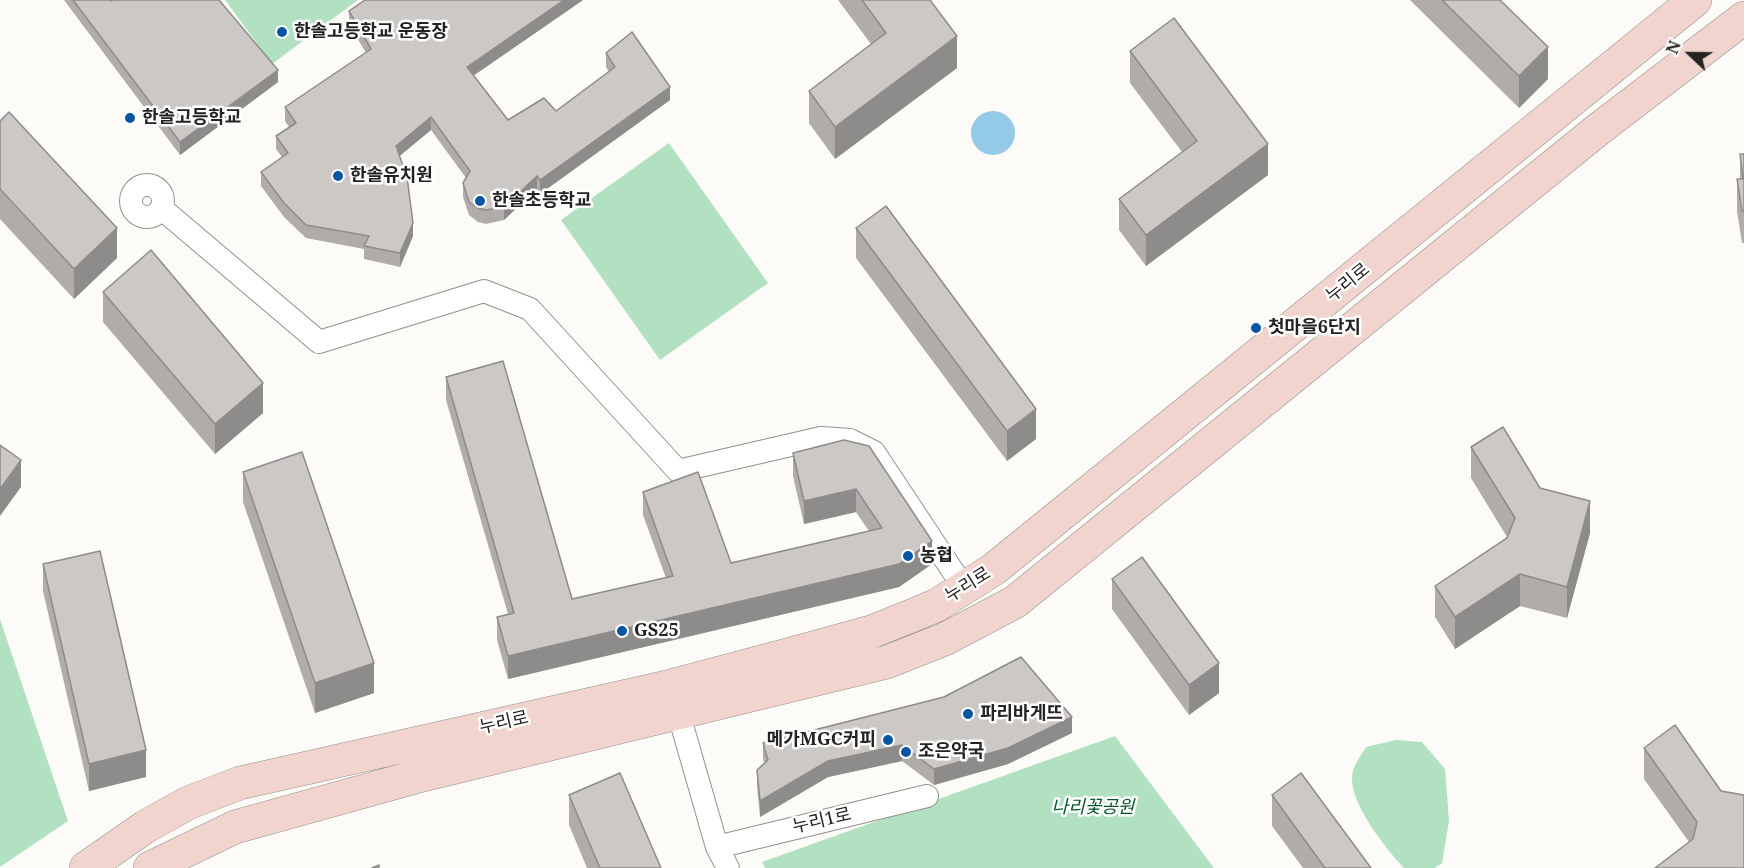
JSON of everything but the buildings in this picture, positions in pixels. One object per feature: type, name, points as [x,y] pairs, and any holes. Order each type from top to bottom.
[{"type":"street","name":"누리로","points":[[150,868],[235,827],[415,777],[675,700],[871,632],[937,605],[994,569],[1695,0]]},
{"type":"street","name":"누리로","points":[[86,868],[145,826],[171,812],[240,783],[887,662],[945,639],[1015,602],[1600,128],[1744,18]]},
{"type":"street","points":[[161,208],[319,342],[484,291],[530,309],[678,471],[821,438],[850,440],[874,452],[964,588]]},
{"type":"street","points":[[675,700],[717,847],[728,868]]},
{"type":"street","name":"누리1로","points":[[717,847],[927,796]]},
{"type":"green space","name":"한솔고등학교 운동장","points":[[225,0],[358,0],[272,64]]},
{"type":"green space","points":[[669,143],[768,283],[660,360],[561,220]]},
{"type":"green space","points":[[0,619],[68,821],[0,867]]},
{"type":"green space","name":"나리꽃공원","points":[[1115,736],[1214,868],[765,868],[762,862]]},
{"type":"green space","points":[[1396,740],[1422,742],[1445,769],[1449,821],[1442,863],[1435,868],[1404,868],[1378,836],[1355,795],[1352,782],[1353,771],[1366,747]]},
{"type":"water","points":[[993,111],[1002,112],[1009,117],[1014,124],[1014,142],[1009,149],[1002,154],[993,155],[984,154],[977,149],[972,142],[971,133],[972,124],[977,117],[984,112]]},
{"type":"place","name":"한솔고등학교 운동장","points":[[282,32]]},
{"type":"place","name":"한솔고등학교","points":[[130,118]]},
{"type":"place","name":"한솔유치원","points":[[338,176]]},
{"type":"place","name":"한솔초등학교","points":[[480,201]]},
{"type":"place","name":"첫마을6단지","points":[[1256,328]]},
{"type":"place","name":"농협","points":[[908,556]]},
{"type":"place","name":"GS25","points":[[622,631]]},
{"type":"place","name":"파리바게뜨","points":[[968,714]]},
{"type":"place","name":"메가MGC커피","points":[[888,740]]},
{"type":"place","name":"조은약국","points":[[906,752]]}]
